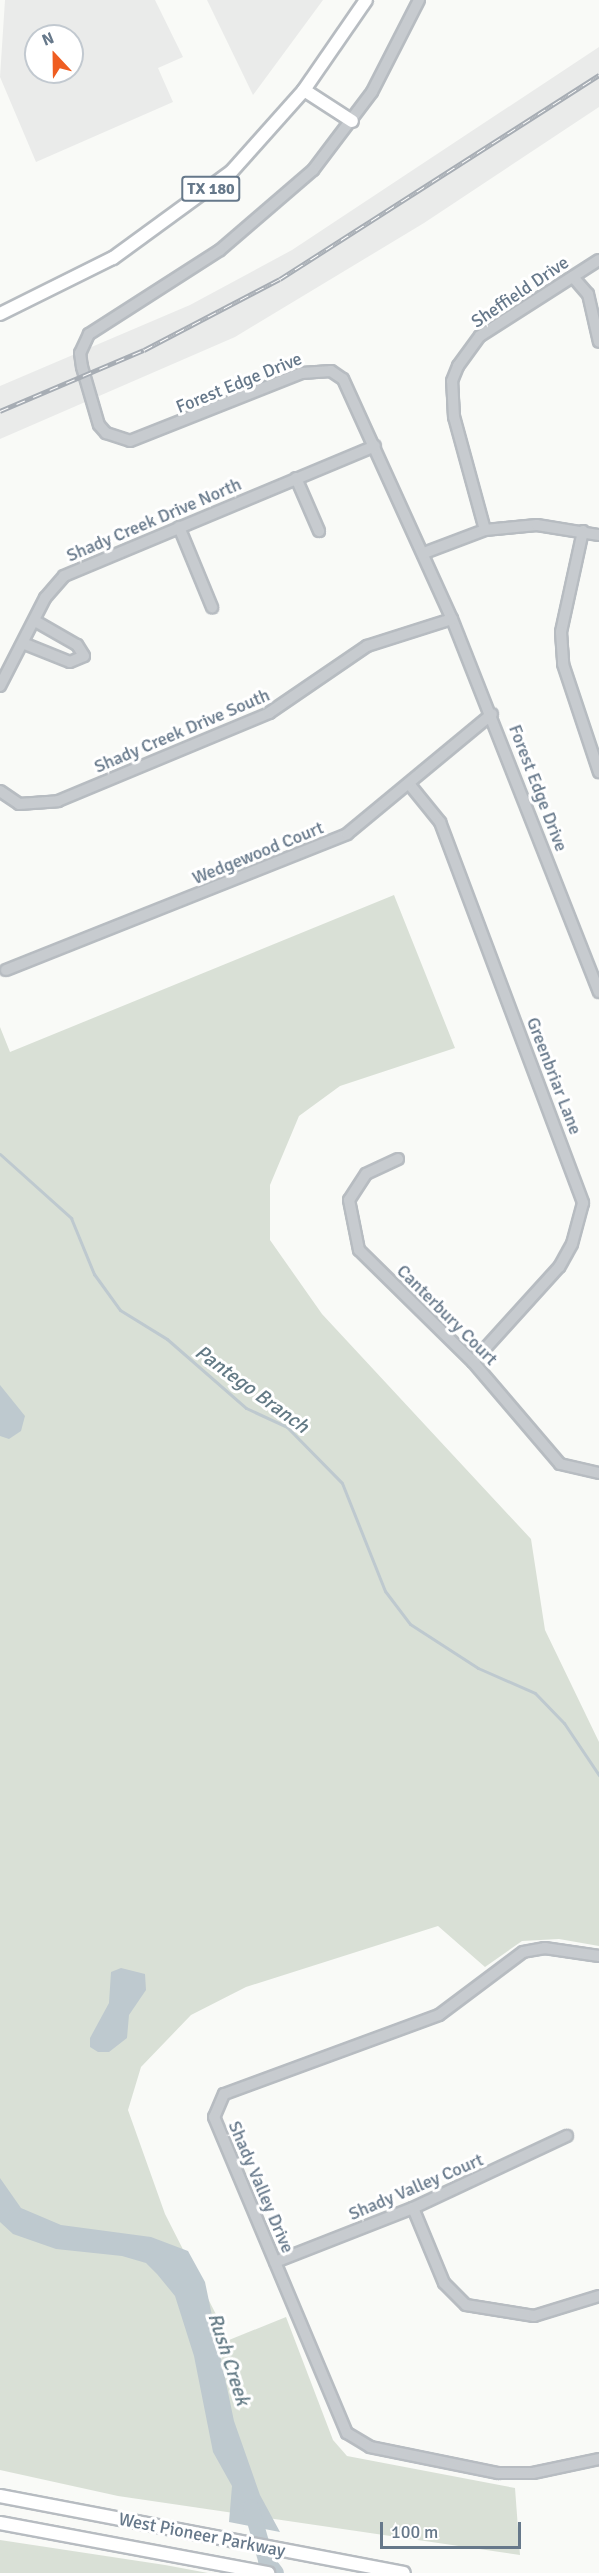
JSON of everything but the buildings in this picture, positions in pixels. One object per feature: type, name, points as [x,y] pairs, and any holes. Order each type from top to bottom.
[{"type":"main road","name":"TX 180","points":[[0,314],[77,278],[174,218],[251,152],[304,90],[366,0]]},
{"type":"main road","points":[[304,90],[352,121]]},
{"type":"main road","name":"West Pioneer Parkway","points":[[0,2496],[404,2573]]},
{"type":"main road","name":"West Pioneer Parkway","points":[[0,2523],[268,2573]]},
{"type":"street","name":"Forest Edge Drive","points":[[418,0],[352,121],[276,205],[160,291],[89,334],[80,353],[99,425],[118,439],[147,438],[317,370],[331,371],[348,385],[453,619],[599,992]]},
{"type":"street","name":"Sheffield Drive","points":[[485,530],[454,417],[452,381],[480,336],[599,260]]},
{"type":"street","points":[[573,277],[588,294],[599,342]]},
{"type":"street","name":"Shady Creek Drive North","points":[[0,686],[25,644],[35,621],[64,576],[375,446]]},
{"type":"street","points":[[296,478],[319,531]]},
{"type":"street","points":[[424,553],[485,530],[537,525],[583,531],[599,536]]},
{"type":"street","points":[[179,527],[212,607]]},
{"type":"street","points":[[583,531],[561,632],[563,664],[599,772]]},
{"type":"street","name":"Shady Creek Drive South","points":[[0,791],[12,801],[58,801],[212,738],[288,703],[367,646],[453,619]]},
{"type":"street","points":[[25,644],[70,662],[84,656],[77,645],[35,621]]},
{"type":"street","name":"Wedgewood Court","points":[[6,970],[324,846],[410,785],[492,714]]},
{"type":"street","name":"Greenbriar Lane","points":[[410,785],[440,822],[583,1203],[572,1244],[559,1267],[473,1362]]},
{"type":"street","name":"Canterbury Court","points":[[398,1160],[366,1174],[356,1186],[348,1210],[355,1243],[473,1362],[560,1464],[599,1473]]},
{"type":"street","name":"Shady Valley Drive","points":[[599,1956],[545,1948],[523,1952],[440,2015],[218,2100],[214,2117],[340,2423],[356,2439],[389,2452],[498,2473],[533,2473],[599,2459]]},
{"type":"street","name":"Shady Valley Court","points":[[274,2262],[413,2208],[567,2136]]},
{"type":"street","points":[[413,2208],[444,2283],[466,2305],[534,2316],[599,2296]]},
{"type":"shaded area","points":[[5,0],[155,0],[183,57],[158,68],[173,102],[36,162],[0,77]]},
{"type":"shaded area","points":[[207,0],[323,0],[253,95]]},
{"type":"shaded area","points":[[599,47],[599,107],[424,223],[235,337],[0,439],[0,386],[190,305],[292,250]]},
{"type":"shaded area","points":[[394,895],[455,1048],[340,1086],[299,1116],[270,1185],[270,1240],[322,1314],[531,1539],[545,1630],[599,1742],[599,1946],[559,1939],[522,1941],[485,1967],[438,1926],[246,1987],[191,2015],[141,2067],[128,2110],[165,2214],[229,2340],[286,2317],[333,2440],[347,2456],[515,2488],[520,2555],[118,2496],[0,2470],[0,1027],[10,1052]]},
{"type":"shaded area","points":[[0,1385],[25,1416],[21,1431],[9,1439],[0,1436]]},
{"type":"shaded area","points":[[121,1968],[145,1974],[146,1990],[129,2015],[127,2038],[109,2052],[98,2052],[90,2047],[90,2038],[109,2003],[111,1972]]},
{"type":"shaded area","points":[[0,2178],[21,2208],[61,2225],[151,2237],[188,2251],[205,2282],[234,2421],[260,2495],[280,2532],[229,2522],[232,2486],[213,2452],[194,2356],[175,2296],[146,2263],[122,2256],[56,2249],[13,2234],[0,2222]]},
{"type":"shaded area","points":[[0,2540],[165,2565],[208,2573],[0,2573]]},
{"type":"waterway","name":"Pantego Branch","points":[[0,1154],[71,1218],[94,1274],[120,1310],[167,1339],[246,1408],[287,1427],[342,1483],[385,1591],[410,1624],[478,1668],[535,1693],[564,1723],[599,1775]]},
{"type":"waterway","name":"Rush Creek","points":[[251,2507],[266,2560],[276,2573]]},
{"type":"railway","points":[[0,411],[144,350],[280,279],[599,75]]}]
